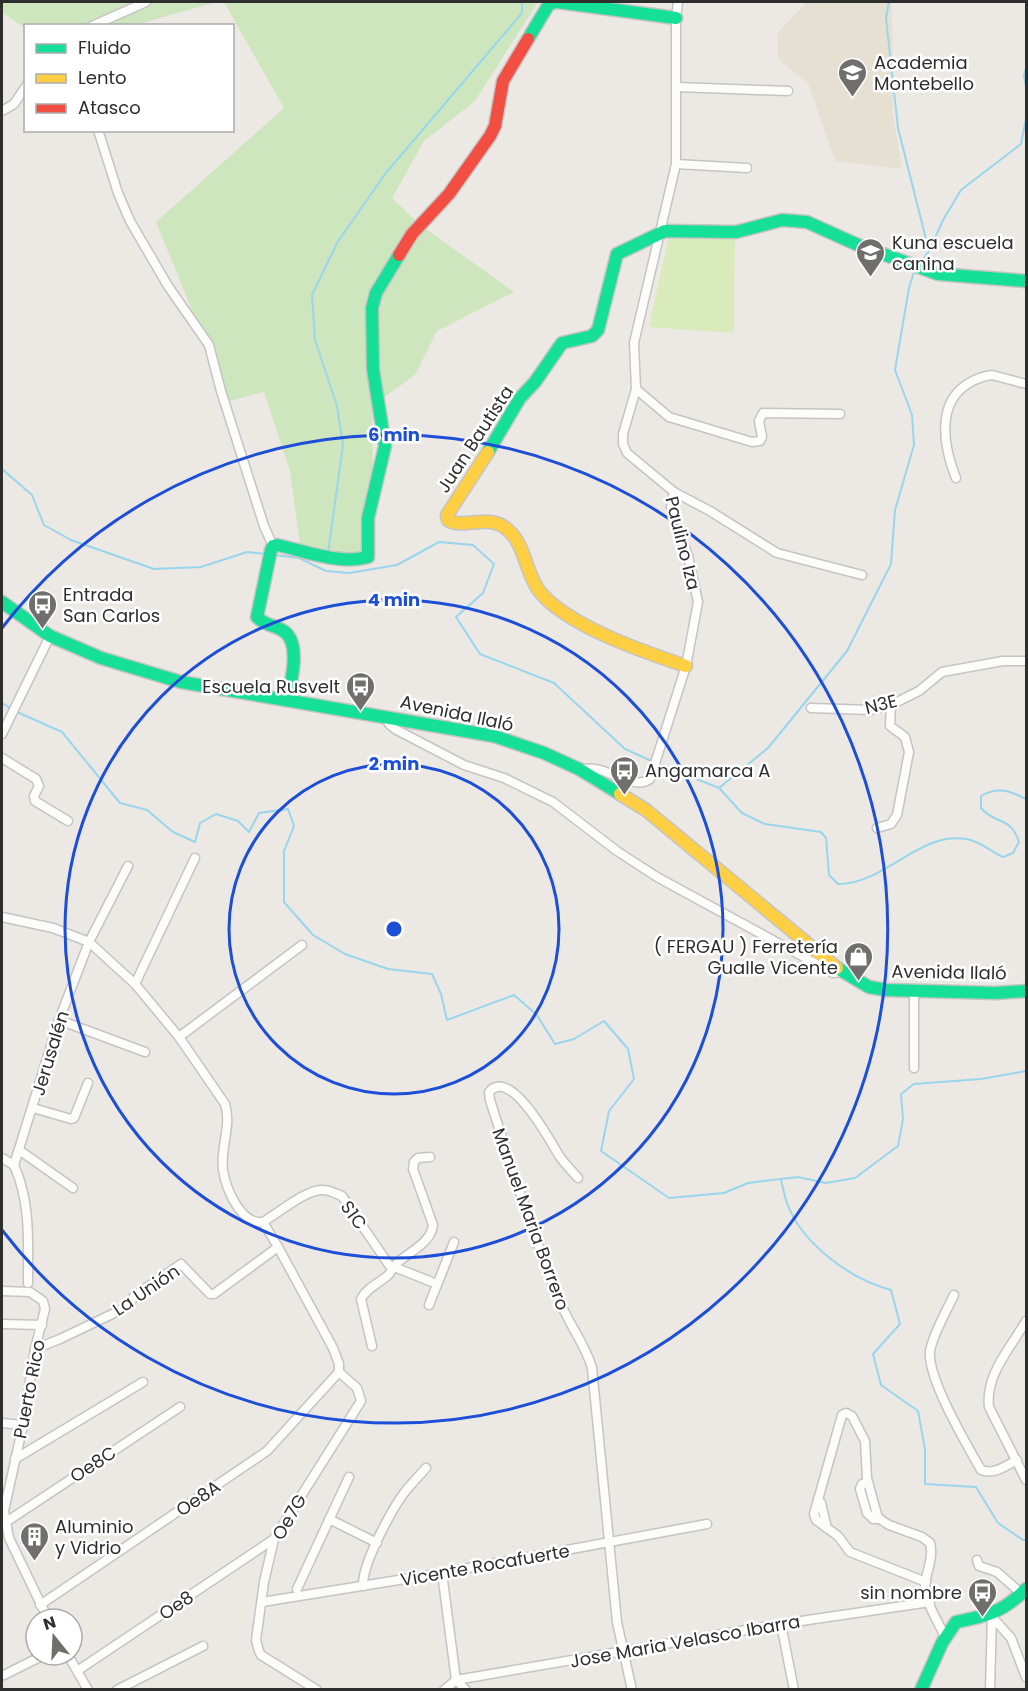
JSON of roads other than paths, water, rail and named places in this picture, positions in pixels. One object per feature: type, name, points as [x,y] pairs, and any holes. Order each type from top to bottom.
[{"type":"street","points":[[96,24],[146,2]]},
{"type":"street","points":[[272,548],[277,545],[344,560],[362,561],[368,557],[368,518],[384,446],[373,369],[372,308],[376,293],[419,224],[449,194],[490,136],[495,126],[502,81],[549,4],[557,2],[675,18]]},
{"type":"street","name":"Paulino Iza","points":[[579,769],[595,769],[637,783],[647,782],[650,779],[686,666],[698,602],[688,556],[670,507],[674,492],[627,453],[623,444],[623,434],[636,389],[634,343],[676,164],[675,18],[678,2]]},
{"type":"street","points":[[677,87],[788,91]]},
{"type":"street","points":[[2,111],[14,104],[24,89]]},
{"type":"street","points":[[99,132],[117,193],[130,221],[168,286],[208,345],[272,548],[257,617],[263,623],[285,632],[292,640],[294,667],[287,700]]},
{"type":"street","points":[[676,164],[747,168]]},
{"type":"street","name":"Juan Bautista","points":[[686,666],[622,644],[580,624],[543,597],[531,577],[521,547],[498,524],[487,521],[452,523],[448,520],[447,515],[499,436],[520,398],[535,382],[562,343],[592,336],[598,330],[617,254],[665,231],[736,232],[782,220],[807,222],[909,265],[938,274],[1026,281]]},
{"type":"street","points":[[956,478],[948,457],[946,436],[946,418],[950,403],[956,393],[973,381],[992,375],[1026,384]]},
{"type":"street","points":[[636,389],[669,417],[752,442],[760,441],[762,437],[759,421],[763,413],[840,414]]},
{"type":"street","points":[[674,492],[710,510],[777,554],[862,575]]},
{"type":"street","name":"Avenida Ilaló","points":[[2,602],[50,636],[101,658],[181,682],[494,736],[544,753],[579,769],[646,810],[842,972],[869,987],[914,991],[995,993],[1026,991]]},
{"type":"street","points":[[2,734],[50,636]]},
{"type":"street","name":"N3E","points":[[811,708],[871,710],[891,705],[920,691],[942,672],[1003,662],[1026,661]]},
{"type":"street","points":[[877,828],[891,824],[897,815],[909,752],[904,737],[890,726],[891,705]]},
{"type":"street","points":[[385,716],[395,729],[464,765],[511,782],[553,802],[617,851],[657,877],[833,973],[842,972]]},
{"type":"street","points":[[2,758],[39,782],[39,788],[34,796],[35,801],[68,821]]},
{"type":"street","points":[[135,984],[195,858]]},
{"type":"street","name":"Jerusalén","points":[[14,1165],[59,1020],[89,942],[128,866]]},
{"type":"street","points":[[2,917],[53,928],[89,942],[135,984],[179,1037],[225,1104],[228,1114],[223,1171],[230,1190],[245,1218],[257,1223],[263,1222],[278,1247],[333,1348],[339,1364],[339,1372]]},
{"type":"street","points":[[179,1037],[302,945]]},
{"type":"street","points":[[914,991],[914,1068]]},
{"type":"street","points":[[59,1020],[145,1052]]},
{"type":"street","points":[[33,1108],[74,1118],[88,1083]]},
{"type":"street","name":"Manuel Maria Borrero","points":[[579,1178],[561,1158],[535,1114],[519,1098],[502,1086],[493,1088],[489,1092],[490,1100],[531,1227],[558,1300],[592,1368],[615,1605],[622,1651],[632,1689]]},
{"type":"street","points":[[19,1150],[73,1188]]},
{"type":"street","points":[[372,1346],[361,1299],[364,1293],[391,1273],[393,1267],[432,1233],[433,1225],[413,1169],[418,1158],[430,1157]]},
{"type":"street","points":[[2,1158],[14,1165],[29,1221],[28,1283]]},
{"type":"street","name":"S1C","points":[[263,1222],[309,1193],[321,1189],[332,1192],[342,1196],[393,1267]]},
{"type":"street","points":[[429,1305],[454,1242]]},
{"type":"street","name":"La Unión","points":[[35,1349],[60,1340],[129,1306],[134,1296],[178,1265],[183,1265],[210,1294],[214,1294],[278,1247]]},
{"type":"street","points":[[393,1267],[436,1284]]},
{"type":"street","name":"Puerto Rico","points":[[2,1291],[30,1292],[43,1301],[45,1309],[35,1349],[23,1425],[3,1511],[9,1538],[40,1605]]},
{"type":"street","points":[[954,1295],[931,1346],[932,1366],[952,1420],[981,1470],[994,1472],[1017,1460]]},
{"type":"street","points":[[1026,1320],[990,1381],[988,1389],[989,1407],[1026,1480]]},
{"type":"street","points":[[2,1324],[42,1325]]},
{"type":"street","name":"Oe7G","points":[[317,1689],[261,1655],[256,1640],[264,1582],[274,1539],[361,1401],[357,1388],[339,1372]]},
{"type":"street","name":"Oe8A","points":[[40,1605],[267,1451],[339,1372]]},
{"type":"street","points":[[15,1460],[143,1382]]},
{"type":"street","name":"Oe8C","points":[[6,1522],[180,1407]]},
{"type":"street","points":[[926,1582],[850,1552],[838,1536],[827,1528],[818,1499],[840,1416],[844,1414],[852,1416],[865,1441],[868,1482],[862,1484],[860,1489],[867,1513],[873,1519],[880,1519],[889,1525],[922,1537],[930,1543],[931,1554],[926,1595],[944,1635]]},
{"type":"street","points":[[2,1423],[23,1425]]},
{"type":"street","points":[[363,1586],[363,1573],[399,1501],[426,1467]]},
{"type":"street","points":[[297,1589],[350,1477]]},
{"type":"street","points":[[329,1519],[377,1543]]},
{"type":"street","name":"Vicente Rocafuerte","points":[[262,1602],[609,1544],[707,1524]]},
{"type":"street","name":"Oe8","points":[[77,1671],[274,1539]]},
{"type":"street","points":[[921,1689],[948,1629],[956,1622],[993,1616],[1006,1609],[1024,1592],[997,1572],[979,1566],[977,1560]]},
{"type":"street","points":[[442,1573],[456,1680],[466,1689]]},
{"type":"street","name":"Jose Maria Velasco Ibarra","points":[[444,1689],[456,1680],[781,1624],[930,1602]]},
{"type":"street","points":[[993,1616],[1011,1638],[1026,1677]]},
{"type":"street","points":[[990,1689],[993,1616]]},
{"type":"street","points":[[781,1624],[794,1689]]},
{"type":"street","points":[[117,1689],[203,1646]]},
{"type":"street","points":[[4,1675],[24,1665]]},
{"type":"street","points":[[75,1667],[86,1687],[76,1689]]},
{"type":"waterway","points":[[328,553],[343,445],[337,406],[315,340],[312,295],[337,243],[385,174],[522,13],[522,2]]},
{"type":"waterway","points":[[889,2],[886,18],[898,128],[929,251],[920,263]]},
{"type":"waterway","points":[[1026,68],[1024,76],[1026,88]]},
{"type":"waterway","points":[[930,249],[943,220],[961,190],[1021,144],[1026,119]]},
{"type":"waterway","points":[[719,788],[768,748],[847,651],[891,564],[895,510],[914,445],[912,415],[895,370],[909,288],[914,272]]},
{"type":"waterway","points":[[2,469],[32,495],[44,525],[71,540],[154,569],[201,567],[247,552],[266,554]]},
{"type":"waterway","points":[[275,555],[299,558],[326,571],[349,573],[397,565],[439,542],[473,545],[494,564],[483,593],[456,617],[480,654],[554,683],[625,749],[654,762]]},
{"type":"waterway","points":[[2,703],[12,709]]},
{"type":"waterway","points":[[17,712],[62,732],[120,803],[147,810],[173,832],[195,842],[200,823],[216,814],[238,821],[249,832],[259,813],[288,809],[294,826],[284,851],[284,902],[313,935],[345,954],[388,969],[432,974],[441,994],[447,1020],[514,995],[537,1015],[555,1044],[574,1039],[604,1021],[628,1049],[634,1079],[609,1111],[601,1151],[669,1198],[724,1193],[748,1183],[798,1177],[826,1183],[855,1178],[898,1146],[903,1119],[901,1094],[914,1084],[981,1079],[1026,1071]]},
{"type":"waterway","points":[[659,764],[719,788],[742,813],[765,824],[821,832],[826,838],[829,875],[838,884],[855,882],[871,876],[917,850],[949,839],[971,840],[1003,857],[1013,853],[1019,842],[1015,833],[1007,824],[992,817],[981,808],[981,796],[998,790],[1026,799]]},
{"type":"waterway","points":[[781,1180],[794,1218],[816,1246],[829,1258],[860,1278],[891,1290],[900,1324],[873,1354],[881,1385],[918,1411],[925,1449],[925,1484],[976,1487],[998,1523],[1026,1540]]},
{"type":"place","name":"Academia Montebello","points":[[853,98]]},
{"type":"place","name":"Kuna escuela canina","points":[[871,278]]},
{"type":"place","name":"Entrada San Carlos","points":[[42,630]]},
{"type":"place","name":"Escuela Rusvelt","points":[[361,712]]},
{"type":"place","name":"Angamarca A","points":[[624,796]]},
{"type":"place","name":"( FERGAU ) Ferretería Gualle Vicente","points":[[859,982]]},
{"type":"place","name":"Aluminio y Vidrio","points":[[34,1562]]},
{"type":"place","name":"sin nombre","points":[[983,1618]]}]
